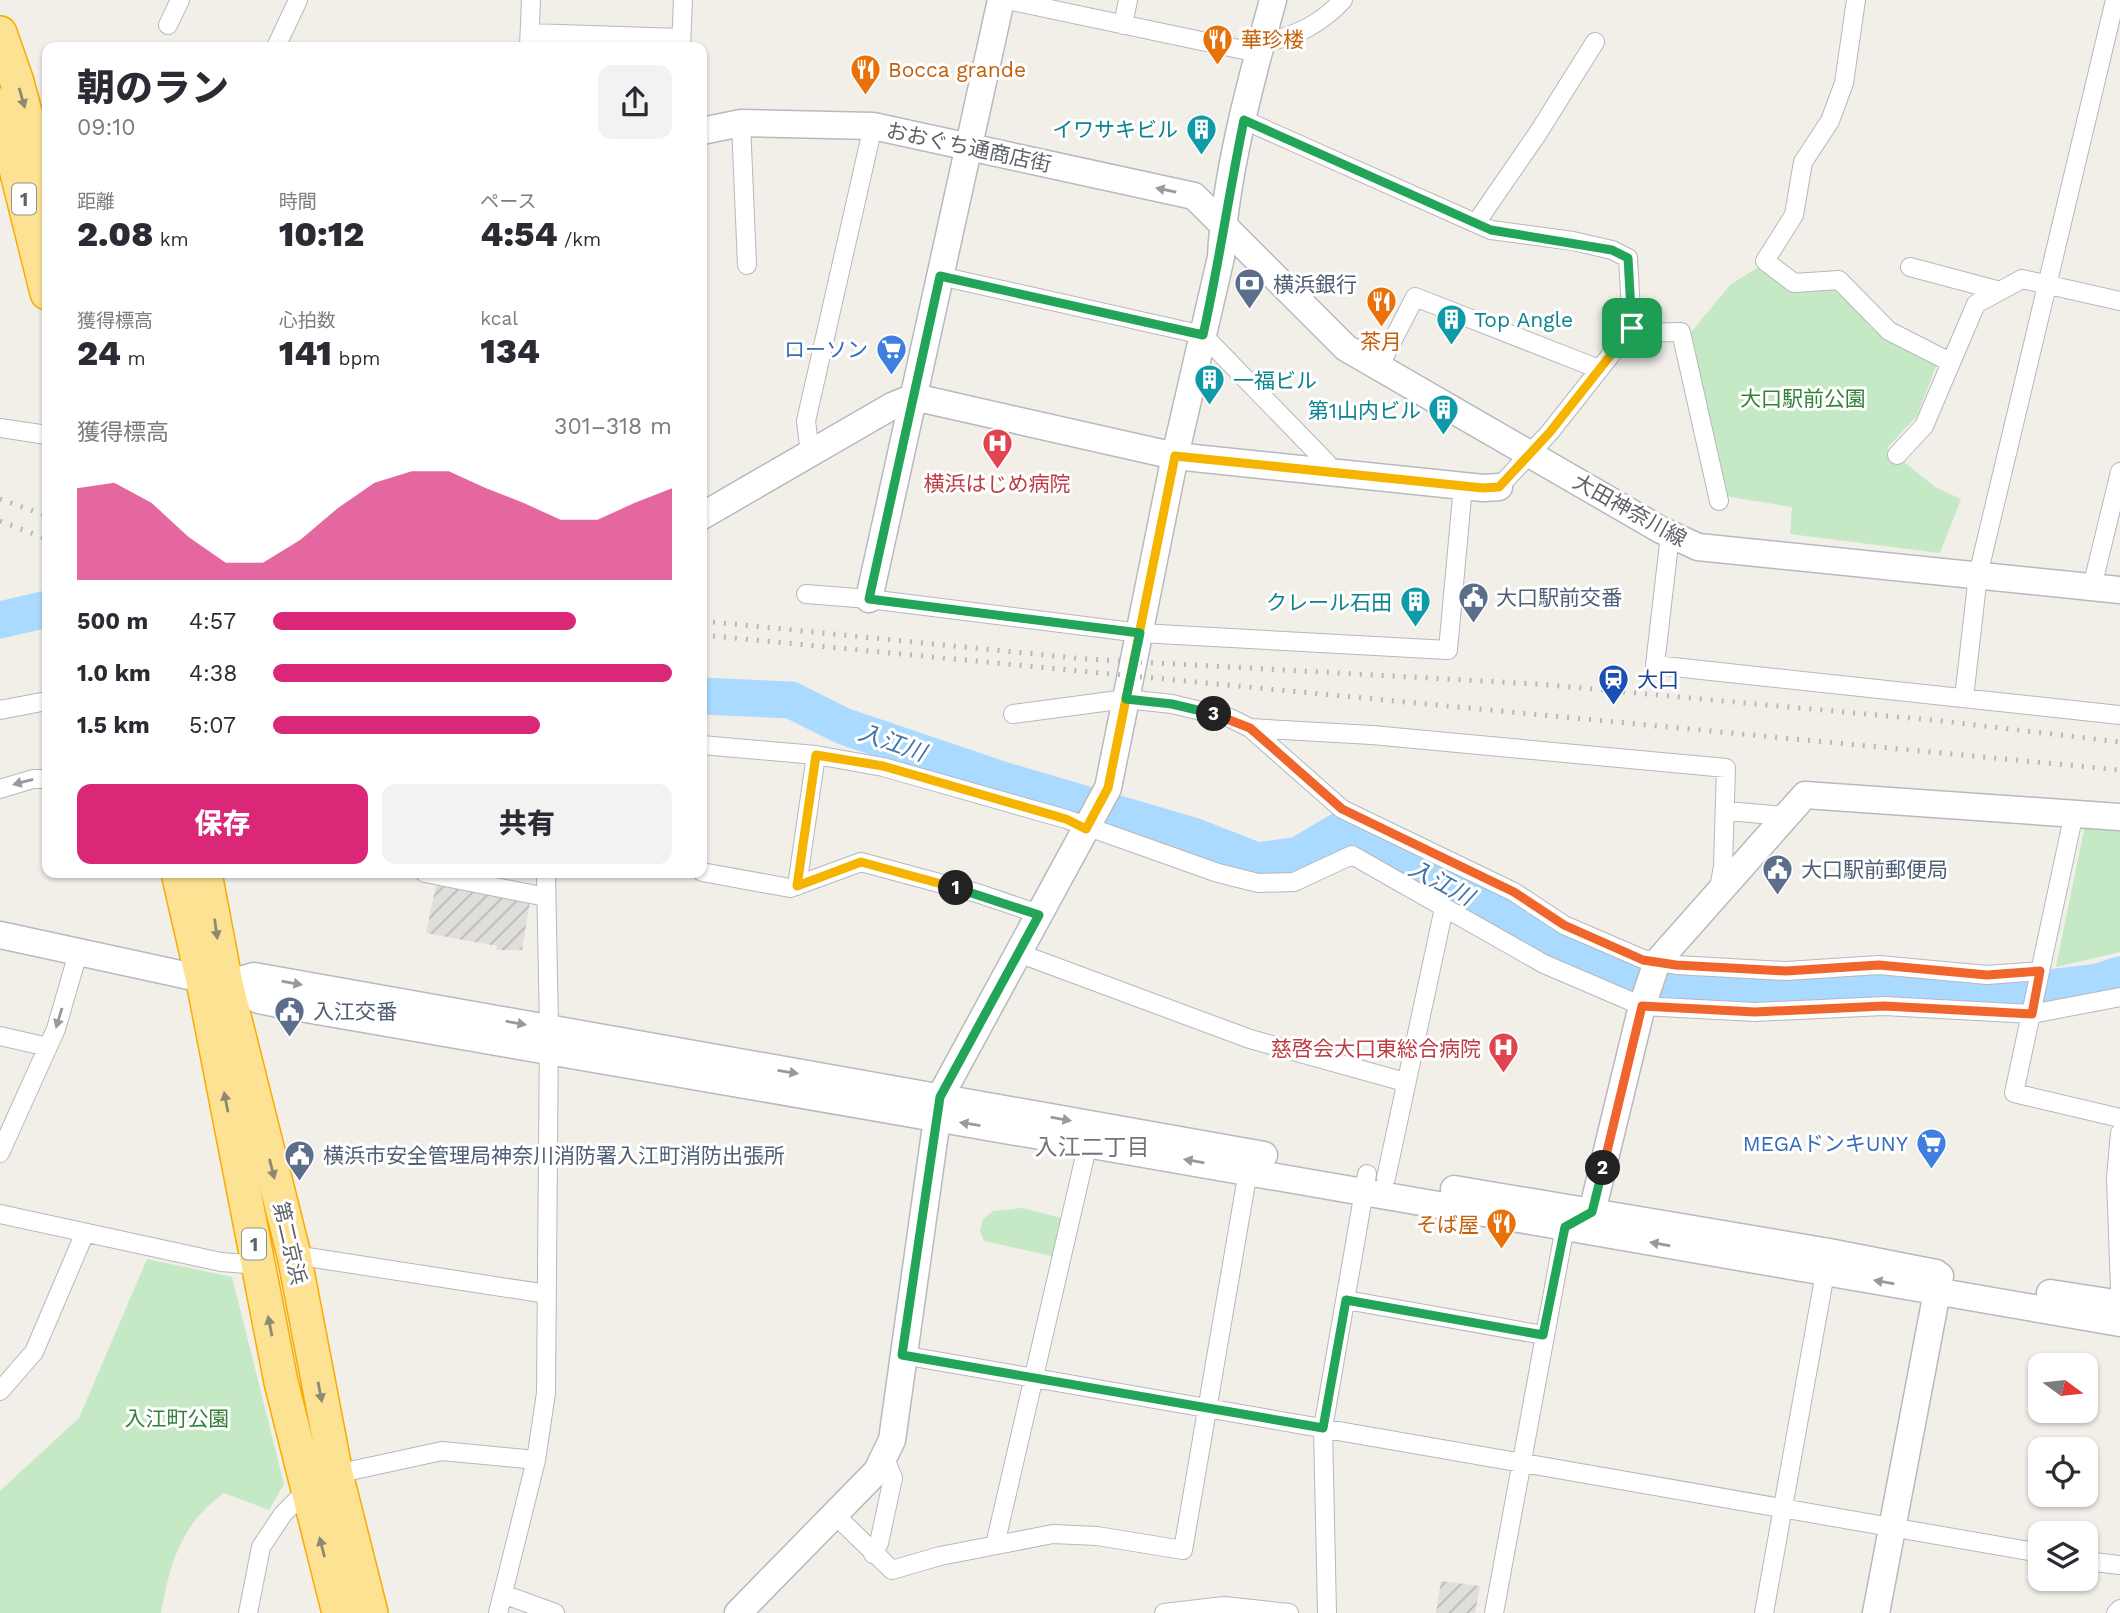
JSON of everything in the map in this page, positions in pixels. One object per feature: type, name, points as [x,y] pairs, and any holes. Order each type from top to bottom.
[{"type":"highway","name":"1","points":[[0,33],[20,93],[42,258]]},
{"type":"highway","name":"1","points":[[0,105],[32,188]]},
{"type":"highway","name":"第二京浜","points":[[180,878],[214,982],[294,1255],[337,1474],[371,1613]]},
{"type":"highway","name":"第二京浜","points":[[205,878],[214,982],[258,1265],[281,1382],[339,1613]]},
{"type":"street","points":[[168,25],[180,0]]},
{"type":"street","points":[[278,42],[298,0]]},
{"type":"street","points":[[531,0],[530,40],[631,42]]},
{"type":"street","points":[[681,42],[683,0]]},
{"type":"street","points":[[869,599],[1000,0]]},
{"type":"street","points":[[1007,0],[1123,25],[1259,48],[1292,37],[1326,17],[1343,0]]},
{"type":"street","points":[[1123,25],[1128,0]]},
{"type":"street","points":[[738,1613],[877,1471],[892,1440],[938,1108],[1095,812],[1126,699],[1175,456],[1221,257],[1223,223],[1259,48],[1273,0]]},
{"type":"street","points":[[1856,0],[1844,83],[1830,121],[1803,162],[1794,215],[1765,261],[1794,284],[1839,280],[1889,331],[1950,362]]},
{"type":"street","points":[[1964,698],[1978,575],[2115,0]]},
{"type":"street","points":[[1475,223],[1538,133],[1595,42]]},
{"type":"street","points":[[707,513],[892,406],[914,397],[1175,456],[1463,486],[1499,487],[1550,432],[1632,328],[1628,258],[1612,250],[1491,230],[1244,120]]},
{"type":"street","points":[[741,123],[747,265]]},
{"type":"street","name":"おおぐち通商店街","points":[[707,130],[741,123],[873,127],[1194,196],[1223,223]]},
{"type":"street","points":[[810,453],[806,421],[873,127]]},
{"type":"street","name":"大田神奈川線","points":[[1223,223],[1346,348],[1670,535],[1698,547],[2120,590]]},
{"type":"street","points":[[1910,267],[2000,291]]},
{"type":"street","points":[[940,276],[1203,335],[1327,463],[1329,472]]},
{"type":"street","points":[[1897,455],[1924,426],[1976,304],[2022,279],[2120,301]]},
{"type":"street","points":[[1379,367],[1415,297],[1600,369]]},
{"type":"street","points":[[1627,333],[1681,332],[1719,501]]},
{"type":"street","points":[[0,428],[42,434]]},
{"type":"street","points":[[2092,587],[2120,472]]},
{"type":"street","points":[[806,594],[869,599],[1140,633],[1448,650],[1463,486]]},
{"type":"street","points":[[1670,535],[1655,665],[2120,715]]},
{"type":"street","points":[[1013,714],[1126,699],[1172,704],[1230,718],[1250,728],[1342,809],[1514,892],[1564,925],[1643,960],[1786,971],[1879,965],[1987,975],[2040,971]]},
{"type":"street","points":[[0,709],[42,702]]},
{"type":"street","points":[[1250,728],[1372,735],[1726,768],[1726,811],[1719,889]]},
{"type":"street","points":[[707,745],[816,755],[883,766],[1066,819],[1095,812],[1218,873],[1258,883],[1294,882],[1352,855],[1544,964],[1644,1002],[1755,1012],[1884,1006],[2033,1009],[2120,997]]},
{"type":"street","points":[[797,886],[816,755]]},
{"type":"street","points":[[0,789],[42,779]]},
{"type":"street","points":[[1494,1613],[1565,1227],[1592,1212],[1644,1002],[1657,962],[1805,795],[1815,793],[2120,817]]},
{"type":"street","points":[[1726,811],[1786,816]]},
{"type":"street","points":[[2074,813],[2014,1093],[2120,1118]]},
{"type":"street","points":[[707,873],[790,888],[861,862],[980,894],[1039,915]]},
{"type":"street","points":[[450,878],[546,897]]},
{"type":"street","points":[[498,1613],[536,1460],[547,1393],[549,1041],[546,878]]},
{"type":"street","points":[[1326,1613],[1323,1428],[1346,1300],[1372,1181],[1405,1082],[1444,908]]},
{"type":"street","points":[[0,935],[214,982],[259,1000],[549,1041],[726,1080],[938,1108],[1372,1181],[1592,1212],[2120,1323]]},
{"type":"street","points":[[0,1153],[48,1047],[78,953]]},
{"type":"street","points":[[1018,953],[1250,1039],[1405,1082]]},
{"type":"street","points":[[0,1037],[48,1047]]},
{"type":"street","points":[[938,1108],[1088,1143],[1248,1171],[1372,1181],[1565,1227],[1827,1262]]},
{"type":"street","points":[[2120,1133],[2116,1178],[2120,1290]]},
{"type":"street","points":[[995,1545],[1088,1143]]},
{"type":"street","points":[[835,1515],[892,1570],[940,1556],[1053,1534],[1097,1536],[1182,1550],[1248,1171]]},
{"type":"street","points":[[0,1214],[84,1235],[221,1262],[258,1265]]},
{"type":"street","points":[[0,1391],[34,1352],[84,1235]]},
{"type":"street","points":[[294,1255],[547,1294]]},
{"type":"street","points":[[1764,1613],[1827,1262]]},
{"type":"street","points":[[1938,1283],[2120,1304]]},
{"type":"street","points":[[1877,1613],[1938,1283]]},
{"type":"street","points":[[1346,1300],[1543,1335]]},
{"type":"street","points":[[902,1355],[2028,1551]]},
{"type":"street","points":[[337,1474],[442,1451],[536,1460]]},
{"type":"street","points":[[873,1554],[879,1543],[893,1478],[884,1456]]},
{"type":"street","points":[[248,1613],[261,1547],[283,1514],[308,1489]]},
{"type":"street","points":[[2098,1562],[2120,1565]]},
{"type":"street","points":[[503,1594],[555,1613]]},
{"type":"street","points":[[1164,1613],[1224,1606],[1289,1613]]},
{"type":"shaded area","points":[[436,885],[530,902],[522,950],[496,950],[497,946],[426,933]]},
{"type":"shaded area","points":[[1441,1581],[1480,1586],[1475,1613],[1436,1613]]},
{"type":"green space","name":"大口駅前公園","points":[[1759,267],[1839,285],[1871,328],[1938,361],[1917,416],[1887,448],[1935,487],[1961,499],[1940,553],[1790,534],[1792,507],[1725,496],[1687,337],[1731,284]]},
{"type":"green space","points":[[2085,825],[2120,826],[2120,952],[2056,967]]},
{"type":"green space","points":[[1022,1208],[1062,1218],[1056,1257],[984,1241],[980,1231],[983,1219],[993,1211]]},
{"type":"green space","name":"入江町公園","points":[[147,1259],[232,1277],[284,1484],[269,1510],[224,1493],[209,1505],[197,1518],[180,1546],[161,1613],[0,1613],[0,1491],[79,1418]]},
{"type":"waterway","name":"入江川","points":[[0,620],[42,610]]},
{"type":"waterway","name":"入江川","points":[[707,696],[791,700],[843,726],[1002,780],[1193,836],[1257,861],[1299,855],[1341,830],[1559,945],[1656,983],[1783,989],[1871,982],[1997,994],[2098,982],[2120,975]]},
{"type":"railway","points":[[0,499],[42,514]]},
{"type":"railway","points":[[0,521],[42,537]]},
{"type":"railway","points":[[707,621],[1085,659],[1537,684],[1942,721],[2120,742]]},
{"type":"railway","points":[[707,635],[2120,770]]},
{"type":"place","name":"華珍楼","points":[[1218,66]]},
{"type":"place","name":"Bocca grande","points":[[865,96]]},
{"type":"place","name":"イワサキビル","points":[[1201,156]]},
{"type":"place","name":"横浜銀行","points":[[1250,311]]},
{"type":"place","name":"茶月","points":[[1381,328]]},
{"type":"place","name":"Top Angle","points":[[1451,346]]},
{"type":"place","name":"ローソン","points":[[891,376]]},
{"type":"place","name":"一福ビル","points":[[1210,407]]},
{"type":"place","name":"第1山内ビル","points":[[1444,437]]},
{"type":"place","name":"横浜はじめ病院","points":[[997,470]]},
{"type":"place","name":"大口駅前交番","points":[[1473,624]]},
{"type":"place","name":"クレール石田","points":[[1415,629]]},
{"type":"place","name":"大口","points":[[1614,706]]},
{"type":"place","name":"大口駅前郵便局","points":[[1778,896]]},
{"type":"place","name":"入江交番","points":[[290,1038]]},
{"type":"place","name":"慈啓会大口東総合病院","points":[[1504,1075]]},
{"type":"place","name":"MEGAドンキUNY","points":[[1931,1170]]},
{"type":"place","name":"横浜市安全管理局神奈川消防署入江町消防出張所","points":[[300,1182]]},
{"type":"place","name":"そば屋","points":[[1502,1251]]},
{"type":"district","name":"入江二丁目","points":[[1092,1147]]},
{"type":"route","points":[[1632,328],[1550,432],[1499,487],[1483,488],[1175,456],[1140,633],[1134,661],[1126,699],[1108,788],[1086,829],[1066,819],[883,766],[816,755],[797,886],[861,862],[980,894],[1039,915],[940,1097],[902,1355],[1323,1428],[1346,1300],[1543,1335],[1565,1227],[1592,1212],[1642,1006],[1755,1012],[1884,1006],[2032,1014],[2040,971],[1987,975],[1879,965],[1786,971],[1676,965],[1643,960],[1564,925],[1514,892],[1342,809],[1250,728],[1230,718],[1172,704],[1126,699],[1140,633],[869,599],[940,276],[1203,335],[1221,257],[1223,223],[1244,120],[1491,230],[1573,241],[1612,250],[1628,258],[1632,328]]}]
